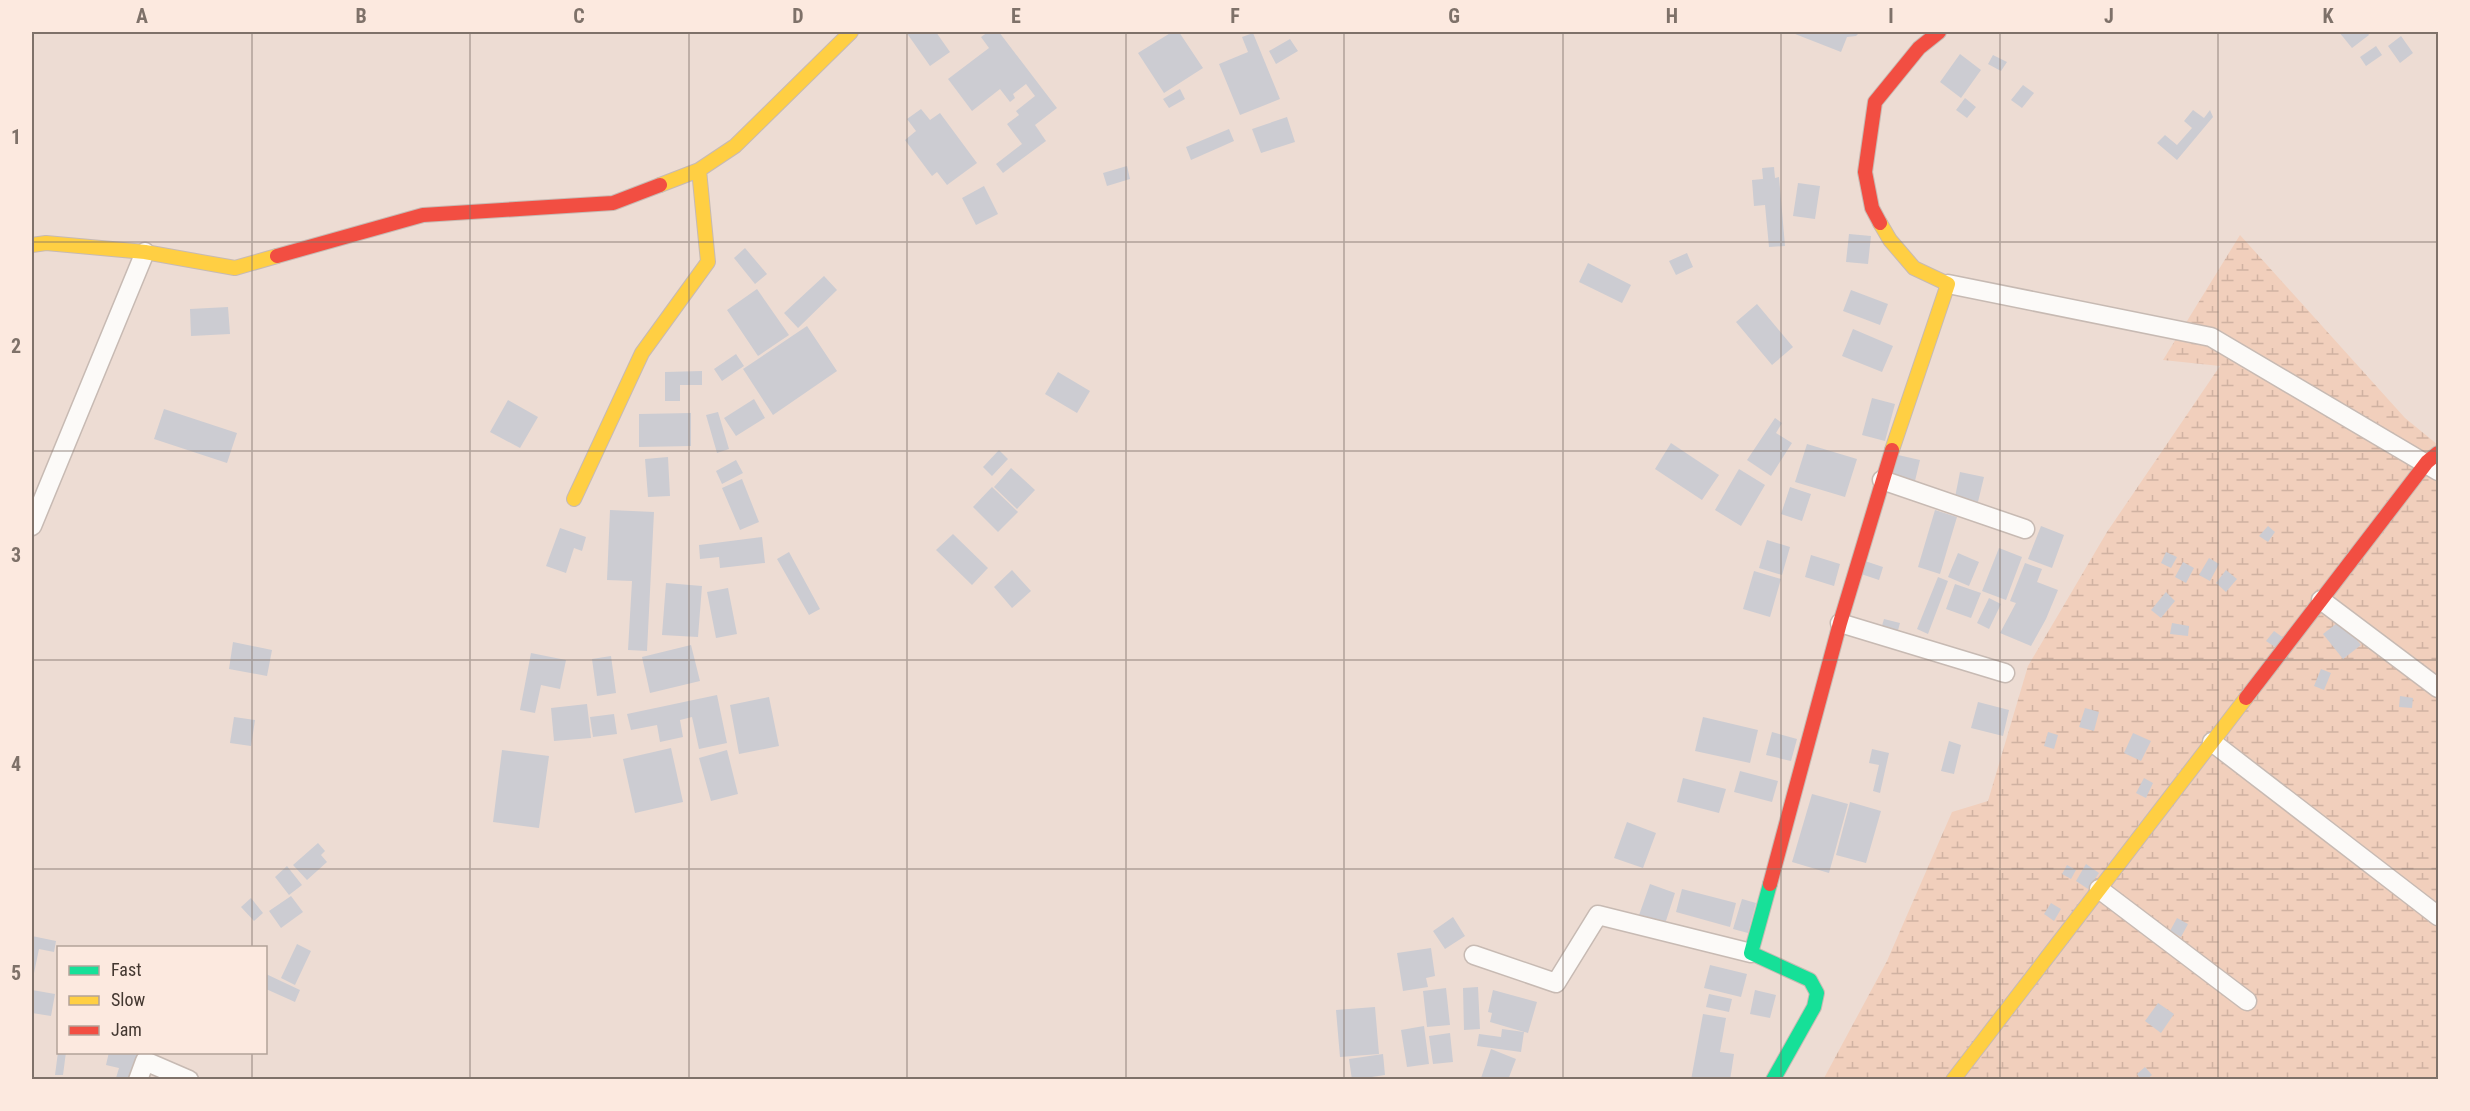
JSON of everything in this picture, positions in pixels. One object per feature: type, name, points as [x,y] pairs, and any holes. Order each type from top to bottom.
[{"type":"street","points":[[32,245],[46,243],[145,252],[234,268],[423,215],[613,203],[699,170],[735,147],[851,32]]},
{"type":"street","points":[[1939,32],[1919,48],[1875,102],[1866,172],[1872,208],[1890,240],[1914,268],[1948,284],[2211,337],[2435,462],[2321,600],[1953,1080]]},
{"type":"street","points":[[574,499],[642,353],[708,262],[699,170]]},
{"type":"street","points":[[32,526],[145,252]]},
{"type":"street","points":[[1751,953],[1840,623],[1882,480],[1948,284]]},
{"type":"street","points":[[1882,480],[2025,529]]},
{"type":"street","points":[[2321,600],[2439,688]]},
{"type":"street","points":[[1840,623],[2005,674]]},
{"type":"street","points":[[2212,742],[2439,916]]},
{"type":"street","points":[[2099,889],[2247,1001]]},
{"type":"street","points":[[1474,955],[1556,983],[1598,915],[1751,953],[1810,981],[1817,993],[1814,1007],[1773,1080]]},
{"type":"street","points":[[138,1080],[145,1061],[189,1080]]},
{"type":"green space","points":[[2240,235],[2405,418],[2438,445],[2438,1079],[1823,1080],[1887,961],[1952,812],[1988,801],[2028,666],[2107,532],[2220,366],[2163,360]]},
{"type":"building","points":[[906,32],[936,32],[950,52],[930,66]]},
{"type":"building","points":[[988,32],[999,32],[1057,108],[1035,125],[1046,141],[1003,173],[996,164],[1022,144],[1007,124],[1019,115],[1016,111],[1035,96],[1026,84],[1013,94],[1015,98],[1010,102],[1000,89],[972,111],[948,79],[989,48],[981,37]]},
{"type":"building","points":[[1172,32],[1179,32],[1203,68],[1164,93],[1138,53]]},
{"type":"building","points":[[1790,32],[1860,32],[1856,36],[1847,37],[1841,52]]},
{"type":"building","points":[[2339,32],[2367,32],[2369,35],[2352,48]]},
{"type":"building","points":[[1253,33],[1280,99],[1240,115],[1219,64],[1248,52],[1242,37]]},
{"type":"building","points":[[2401,36],[2413,53],[2400,63],[2388,46]]},
{"type":"building","points":[[1290,39],[1298,51],[1276,64],[1269,51]]},
{"type":"building","points":[[2376,46],[2382,55],[2366,66],[2360,57]]},
{"type":"building","points":[[1960,54],[1981,70],[1961,98],[1940,82]]},
{"type":"building","points":[[1993,55],[2007,62],[2001,71],[1988,64]]},
{"type":"building","points":[[2023,85],[2034,93],[2022,108],[2011,100]]},
{"type":"building","points":[[1180,89],[1185,99],[1169,108],[1163,99]]},
{"type":"building","points":[[1965,98],[1976,107],[1967,118],[1956,110]]},
{"type":"building","points":[[921,109],[930,120],[940,113],[977,163],[947,185],[937,172],[932,176],[905,140],[916,131],[907,119]]},
{"type":"building","points":[[2193,110],[2204,118],[2210,110],[2213,117],[2177,160],[2157,143],[2165,135],[2177,145],[2192,128],[2184,121]]},
{"type":"building","points":[[1287,117],[1295,142],[1261,153],[1252,129]]},
{"type":"building","points":[[1229,129],[1234,141],[1191,160],[1186,147]]},
{"type":"building","points":[[1127,166],[1130,179],[1107,186],[1103,173]]},
{"type":"building","points":[[1774,167],[1775,178],[1779,177],[1785,246],[1769,247],[1765,205],[1754,206],[1752,180],[1763,179],[1762,168]]},
{"type":"building","points":[[1798,183],[1820,186],[1815,219],[1793,216]]},
{"type":"building","points":[[984,186],[998,214],[976,225],[962,198]]},
{"type":"building","points":[[1849,234],[1871,236],[1868,264],[1846,262]]},
{"type":"building","points":[[745,248],[767,274],[755,284],[734,258]]},
{"type":"building","points":[[1687,253],[1693,267],[1676,275],[1669,261]]},
{"type":"building","points":[[1588,263],[1631,285],[1622,303],[1579,282]]},
{"type":"building","points":[[824,276],[837,290],[798,328],[784,313]]},
{"type":"building","points":[[757,289],[789,335],[758,356],[727,310]]},
{"type":"building","points":[[1851,290],[1888,304],[1880,325],[1843,311]]},
{"type":"building","points":[[1757,304],[1793,347],[1772,365],[1736,322]]},
{"type":"building","points":[[228,307],[230,334],[191,336],[190,309]]},
{"type":"building","points":[[807,326],[837,371],[773,415],[743,369]]},
{"type":"building","points":[[1853,329],[1893,346],[1882,372],[1842,356]]},
{"type":"building","points":[[736,354],[744,366],[722,381],[714,369]]},
{"type":"building","points":[[702,371],[702,385],[680,385],[680,401],[665,401],[665,372]]},
{"type":"building","points":[[1058,372],[1090,391],[1077,413],[1045,394]]},
{"type":"building","points":[[1872,398],[1895,404],[1885,441],[1862,435]]},
{"type":"building","points":[[754,399],[765,418],[736,436],[724,418]]},
{"type":"building","points":[[508,400],[538,417],[520,448],[490,432]]},
{"type":"building","points":[[164,409],[237,433],[227,463],[154,439]]},
{"type":"building","points":[[718,412],[729,449],[717,453],[706,415]]},
{"type":"building","points":[[691,413],[691,446],[639,447],[639,414]]},
{"type":"building","points":[[1775,418],[1782,423],[1776,433],[1792,443],[1771,476],[1747,460]]},
{"type":"building","points":[[1671,443],[1719,475],[1702,500],[1655,469]]},
{"type":"building","points":[[1807,444],[1857,459],[1845,497],[1795,482]]},
{"type":"building","points":[[999,450],[1008,459],[992,476],[983,467]]},
{"type":"building","points":[[1898,455],[1920,460],[1914,485],[1892,479]]},
{"type":"building","points":[[668,457],[670,496],[648,497],[645,459]]},
{"type":"building","points":[[736,460],[743,473],[722,484],[716,471]]},
{"type":"building","points":[[1011,468],[1035,490],[1017,509],[994,487]]},
{"type":"building","points":[[1739,469],[1765,485],[1741,526],[1715,510]]},
{"type":"building","points":[[1960,472],[1984,477],[1978,502],[1955,497]]},
{"type":"building","points":[[742,479],[759,522],[740,530],[722,488]]},
{"type":"building","points":[[992,487],[1018,512],[998,532],[973,507]]},
{"type":"building","points":[[1790,487],[1811,494],[1802,521],[1781,514]]},
{"type":"building","points":[[610,510],[654,512],[647,651],[628,650],[632,581],[607,580]]},
{"type":"building","points":[[1935,510],[1957,517],[1940,574],[1918,567]]},
{"type":"building","points":[[2041,526],[2064,535],[2052,568],[2028,559]]},
{"type":"building","points":[[2268,526],[2275,532],[2268,542],[2259,536]]},
{"type":"building","points":[[560,528],[586,537],[582,551],[574,548],[566,573],[546,566]]},
{"type":"building","points":[[953,534],[988,568],[972,585],[936,550]]},
{"type":"building","points":[[762,537],[765,563],[720,568],[719,557],[700,559],[699,545]]},
{"type":"building","points":[[1767,540],[1790,547],[1782,575],[1759,568]]},
{"type":"building","points":[[1999,548],[2022,557],[2006,600],[1982,591]]},
{"type":"building","points":[[789,552],[820,609],[809,615],[777,559]]},
{"type":"building","points":[[2166,552],[2177,557],[2171,568],[2161,563]]},
{"type":"building","points":[[1958,553],[1979,562],[1969,586],[1948,577]]},
{"type":"building","points":[[1811,555],[1840,564],[1834,586],[1805,577]]},
{"type":"building","points":[[2209,558],[2219,564],[2210,581],[2199,575]]},
{"type":"building","points":[[1865,561],[1883,567],[1879,580],[1861,574]]},
{"type":"building","points":[[2183,562],[2194,568],[2186,583],[2175,577]]},
{"type":"building","points":[[2025,563],[2042,569],[2037,582],[2058,590],[2031,646],[2000,633],[2016,603],[2010,601]]},
{"type":"building","points":[[1012,570],[1031,591],[1012,608],[994,587]]},
{"type":"building","points":[[2226,570],[2237,579],[2226,592],[2216,583]]},
{"type":"building","points":[[1754,571],[1781,579],[1770,617],[1743,609]]},
{"type":"building","points":[[1938,577],[1948,581],[1928,634],[1917,629]]},
{"type":"building","points":[[666,583],[702,586],[698,637],[662,635]]},
{"type":"building","points":[[1955,584],[1981,593],[1971,618],[1946,609]]},
{"type":"building","points":[[728,588],[737,634],[716,638],[707,592]]},
{"type":"building","points":[[2166,592],[2175,601],[2161,618],[2151,610]]},
{"type":"building","points":[[1989,598],[2001,604],[1989,629],[1977,623]]},
{"type":"building","points":[[1884,619],[1900,623],[1897,634],[1881,629]]},
{"type":"building","points":[[2341,620],[2361,645],[2343,659],[2323,634]]},
{"type":"building","points":[[2172,623],[2189,626],[2188,636],[2170,634]]},
{"type":"building","points":[[2274,631],[2285,639],[2278,649],[2266,641]]},
{"type":"building","points":[[233,642],[272,650],[267,676],[229,669]]},
{"type":"building","points":[[691,645],[700,681],[650,693],[642,657]]},
{"type":"building","points":[[531,653],[566,660],[560,689],[541,685],[535,713],[520,710]]},
{"type":"building","points":[[611,656],[616,693],[597,696],[592,659]]},
{"type":"building","points":[[2321,669],[2331,673],[2324,690],[2314,686]]},
{"type":"building","points":[[717,695],[727,743],[699,749],[692,717],[680,720],[683,737],[660,742],[657,725],[631,730],[627,714]]},
{"type":"building","points":[[2400,696],[2413,698],[2412,708],[2399,707]]},
{"type":"building","points":[[769,697],[779,746],[739,754],[730,705]]},
{"type":"building","points":[[1978,702],[2009,710],[2003,736],[1971,728]]},
{"type":"building","points":[[587,704],[591,738],[554,741],[551,708]]},
{"type":"building","points":[[2085,708],[2099,712],[2094,731],[2079,727]]},
{"type":"building","points":[[614,714],[617,734],[593,737],[590,717]]},
{"type":"building","points":[[234,717],[255,720],[251,746],[230,743]]},
{"type":"building","points":[[1703,717],[1758,730],[1750,763],[1695,751]]},
{"type":"building","points":[[1772,732],[1797,739],[1791,761],[1766,755]]},
{"type":"building","points":[[2048,732],[2058,735],[2054,749],[2044,746]]},
{"type":"building","points":[[2133,733],[2151,741],[2141,761],[2124,753]]},
{"type":"building","points":[[1949,741],[1961,745],[1954,774],[1941,771]]},
{"type":"building","points":[[671,748],[683,802],[635,813],[623,759]]},
{"type":"building","points":[[1872,749],[1889,753],[1880,793],[1873,791],[1879,765],[1869,763]]},
{"type":"building","points":[[502,750],[549,756],[539,828],[493,822]]},
{"type":"building","points":[[727,750],[738,794],[711,801],[699,758]]},
{"type":"building","points":[[1740,771],[1778,781],[1772,802],[1734,792]]},
{"type":"building","points":[[1683,778],[1726,789],[1719,813],[1677,802]]},
{"type":"building","points":[[2144,778],[2153,783],[2146,798],[2136,793]]},
{"type":"building","points":[[1812,794],[1848,804],[1829,873],[1792,862]]},
{"type":"building","points":[[1850,802],[1881,811],[1866,863],[1836,855]]},
{"type":"building","points":[[1627,822],[1656,833],[1643,868],[1614,858]]},
{"type":"building","points":[[318,843],[325,851],[321,855],[327,862],[307,880],[293,865]]},
{"type":"building","points":[[2086,864],[2099,873],[2088,889],[2076,881]]},
{"type":"building","points":[[2067,865],[2076,870],[2071,879],[2062,874]]},
{"type":"building","points":[[287,866],[302,885],[289,895],[275,877]]},
{"type":"building","points":[[1650,884],[1675,893],[1664,927],[1638,918]]},
{"type":"building","points":[[1682,889],[1736,903],[1730,927],[1676,912]]},
{"type":"building","points":[[291,896],[303,912],[281,928],[269,911]]},
{"type":"building","points":[[251,898],[263,913],[254,921],[241,907]]},
{"type":"building","points":[[1742,899],[1756,903],[1748,933],[1733,929]]},
{"type":"building","points":[[2051,903],[2061,909],[2054,921],[2044,914]]},
{"type":"building","points":[[1453,917],[1465,936],[1445,949],[1433,931]]},
{"type":"building","points":[[2177,918],[2188,924],[2181,937],[2170,931]]},
{"type":"building","points":[[32,936],[56,941],[54,952],[39,949],[33,978],[32,977]]},
{"type":"building","points":[[297,944],[311,951],[295,985],[281,978]]},
{"type":"building","points":[[1431,948],[1435,976],[1426,978],[1428,987],[1403,991],[1397,953]]},
{"type":"building","points":[[1710,965],[1747,974],[1741,997],[1704,988]]},
{"type":"building","points":[[267,974],[300,990],[295,1002],[267,989]]},
{"type":"building","points":[[1478,987],[1480,1029],[1464,1030],[1463,988]]},
{"type":"building","points":[[1446,988],[1450,1025],[1427,1027],[1423,991]]},
{"type":"building","points":[[32,990],[55,994],[51,1016],[32,1013]]},
{"type":"building","points":[[1493,990],[1537,1002],[1528,1033],[1490,1022],[1492,1013],[1488,1012]]},
{"type":"building","points":[[1755,990],[1776,995],[1770,1018],[1750,1014]]},
{"type":"building","points":[[1709,994],[1732,999],[1729,1012],[1706,1007]]},
{"type":"building","points":[[2158,1003],[2174,1014],[2161,1033],[2145,1021]]},
{"type":"building","points":[[1375,1007],[1379,1054],[1340,1057],[1336,1010]]},
{"type":"building","points":[[1703,1014],[1726,1018],[1720,1052],[1734,1054],[1730,1080],[1691,1080]]},
{"type":"building","points":[[1424,1026],[1429,1064],[1407,1067],[1401,1030]]},
{"type":"building","points":[[1502,1029],[1524,1032],[1521,1052],[1477,1046],[1479,1034],[1501,1037]]},
{"type":"building","points":[[1450,1033],[1453,1062],[1433,1064],[1429,1036]]},
{"type":"building","points":[[1491,1049],[1516,1059],[1508,1080],[1481,1078]]},
{"type":"building","points":[[58,1054],[66,1054],[63,1075],[55,1075]]},
{"type":"building","points":[[109,1054],[139,1055],[132,1080],[116,1078],[119,1068],[106,1065]]},
{"type":"building","points":[[1383,1054],[1385,1075],[1352,1080],[1349,1059]]},
{"type":"building","points":[[2145,1067],[2152,1075],[2146,1080],[2141,1080],[2137,1074]]},
{"type":"traffic: fast","points":[[1770,884],[1751,953],[1810,980],[1817,993],[1814,1007],[1773,1080]]},
{"type":"traffic: slow","points":[[660,185],[699,170],[735,146],[851,32]]},
{"type":"traffic: slow","points":[[574,499],[642,353],[708,262],[699,170]]},
{"type":"traffic: slow","points":[[1880,223],[1890,240],[1914,268],[1948,284],[1892,450]]},
{"type":"traffic: slow","points":[[32,245],[46,243],[145,252],[235,268],[277,256]]},
{"type":"traffic: slow","points":[[1953,1080],[2246,698]]},
{"type":"traffic: jam","points":[[1880,223],[1872,208],[1865,172],[1875,102],[1919,48],[1939,32]]},
{"type":"traffic: jam","points":[[277,256],[423,215],[613,203],[660,185]]},
{"type":"traffic: jam","points":[[1770,884],[1840,623],[1892,450]]},
{"type":"traffic: jam","points":[[2246,698],[2427,462],[2438,453]]}]
